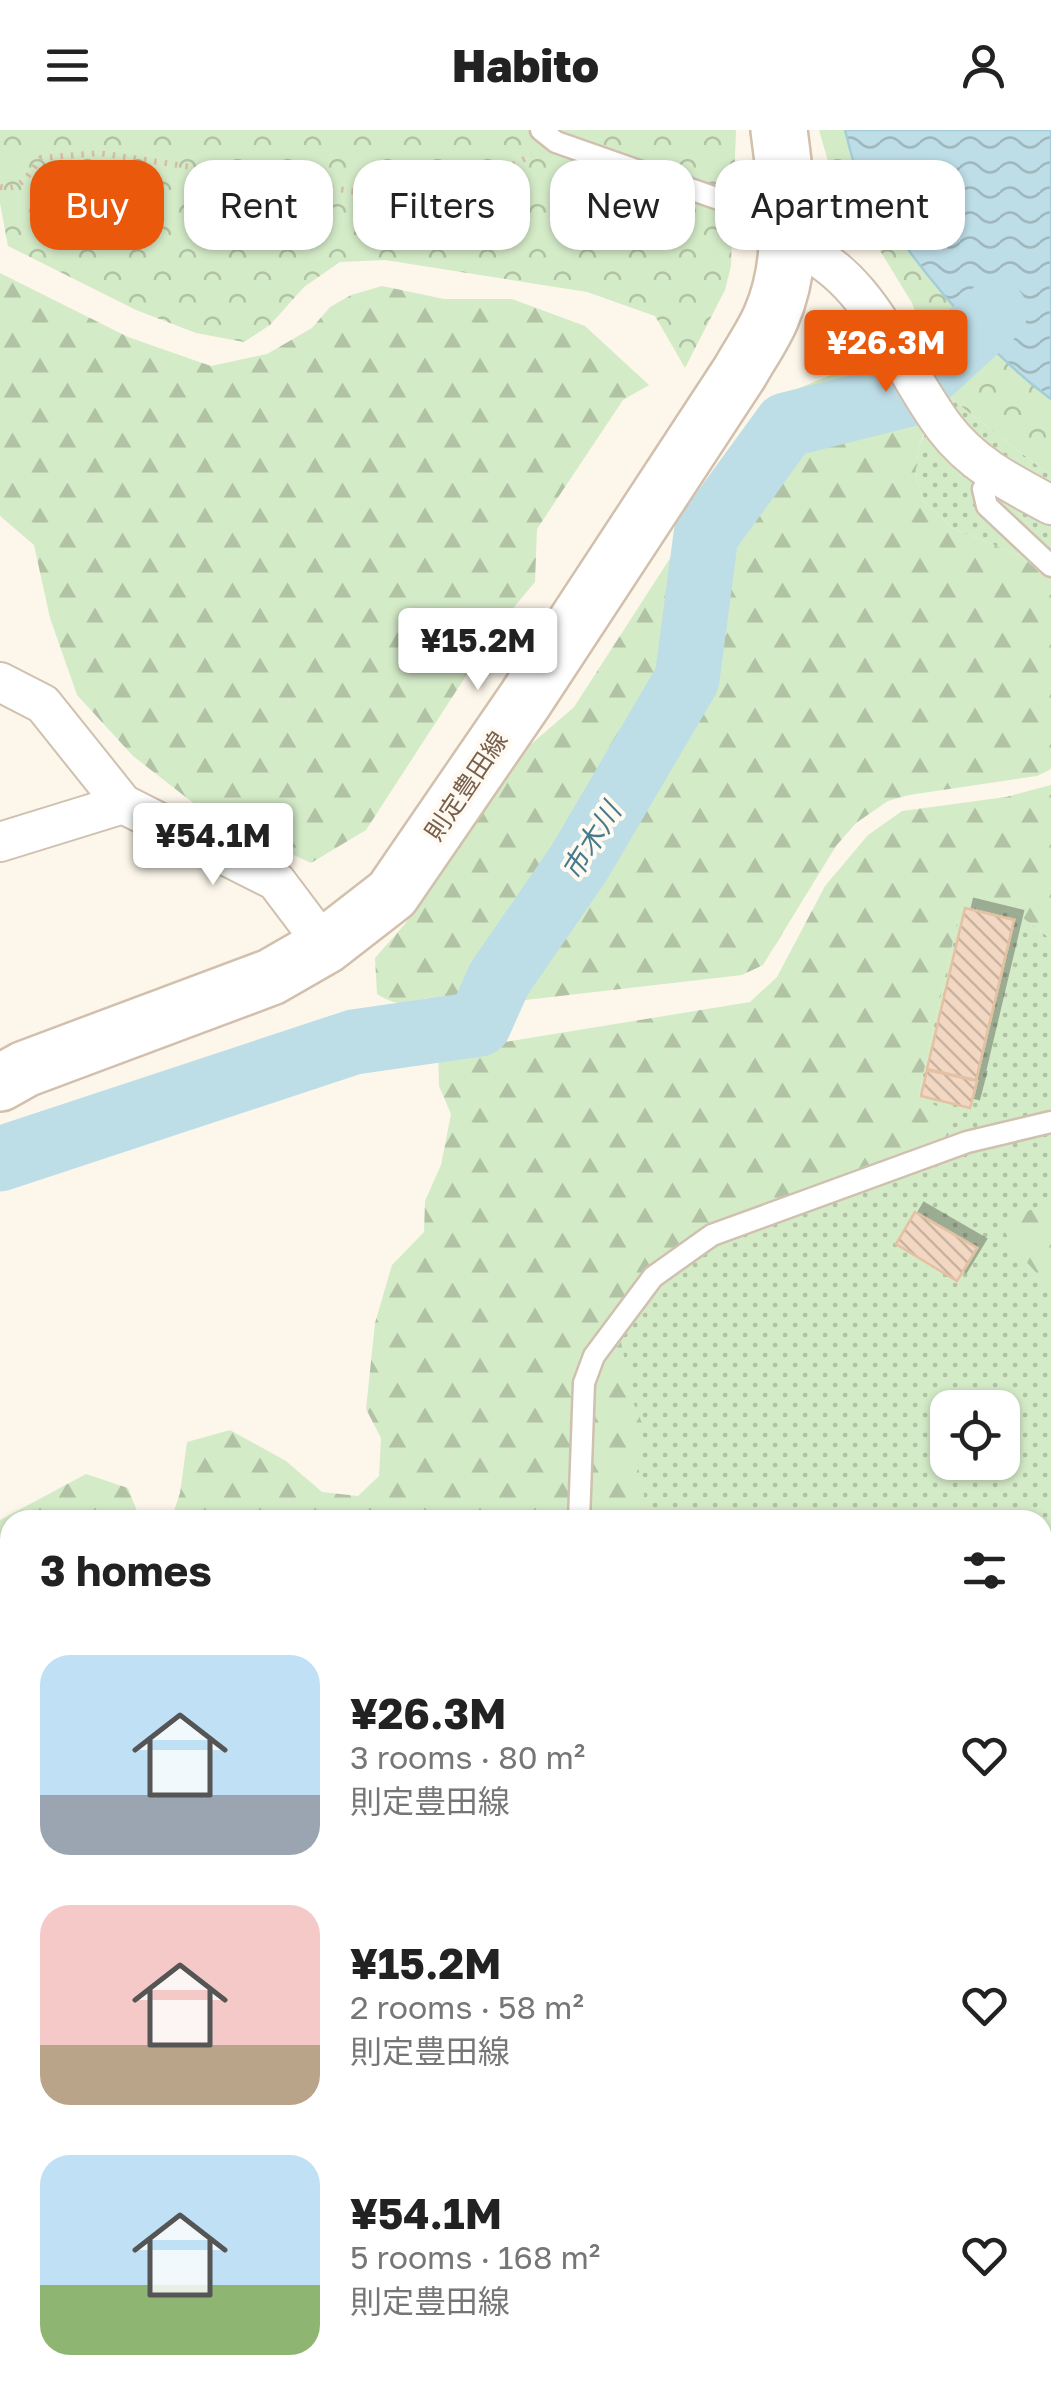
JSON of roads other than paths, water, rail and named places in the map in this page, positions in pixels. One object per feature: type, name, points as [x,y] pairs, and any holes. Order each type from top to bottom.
[{"type":"main road","name":"則定豊田線","points":[[779,130],[782,160]]},
{"type":"main road","name":"則定豊田線","points":[[0,1083],[26,1069],[272,977],[325,946],[392,894],[730,388],[771,318],[786,250]]},
{"type":"street","points":[[809,250],[879,317],[932,408],[968,453],[994,474],[1051,505]]},
{"type":"street","points":[[0,682],[43,704],[123,804],[276,880],[325,946]]},
{"type":"street","points":[[0,842],[123,804]]},
{"type":"lane","points":[[548,136],[715,197]]},
{"type":"lane","points":[[994,474],[983,489],[988,506],[1051,566]]},
{"type":"lane","points":[[579,1510],[584,1383],[594,1356],[653,1277],[712,1234],[967,1142],[1051,1122]]},
{"type":"water","points":[[845,130],[1051,130],[1051,399],[971,325],[909,250],[965,250],[965,160],[853,159]]},
{"type":"waterway","name":"市木川","points":[[0,1159],[354,1042],[479,1024],[499,979],[579,863],[687,679],[706,535],[786,425],[905,395],[995,312]]}]
